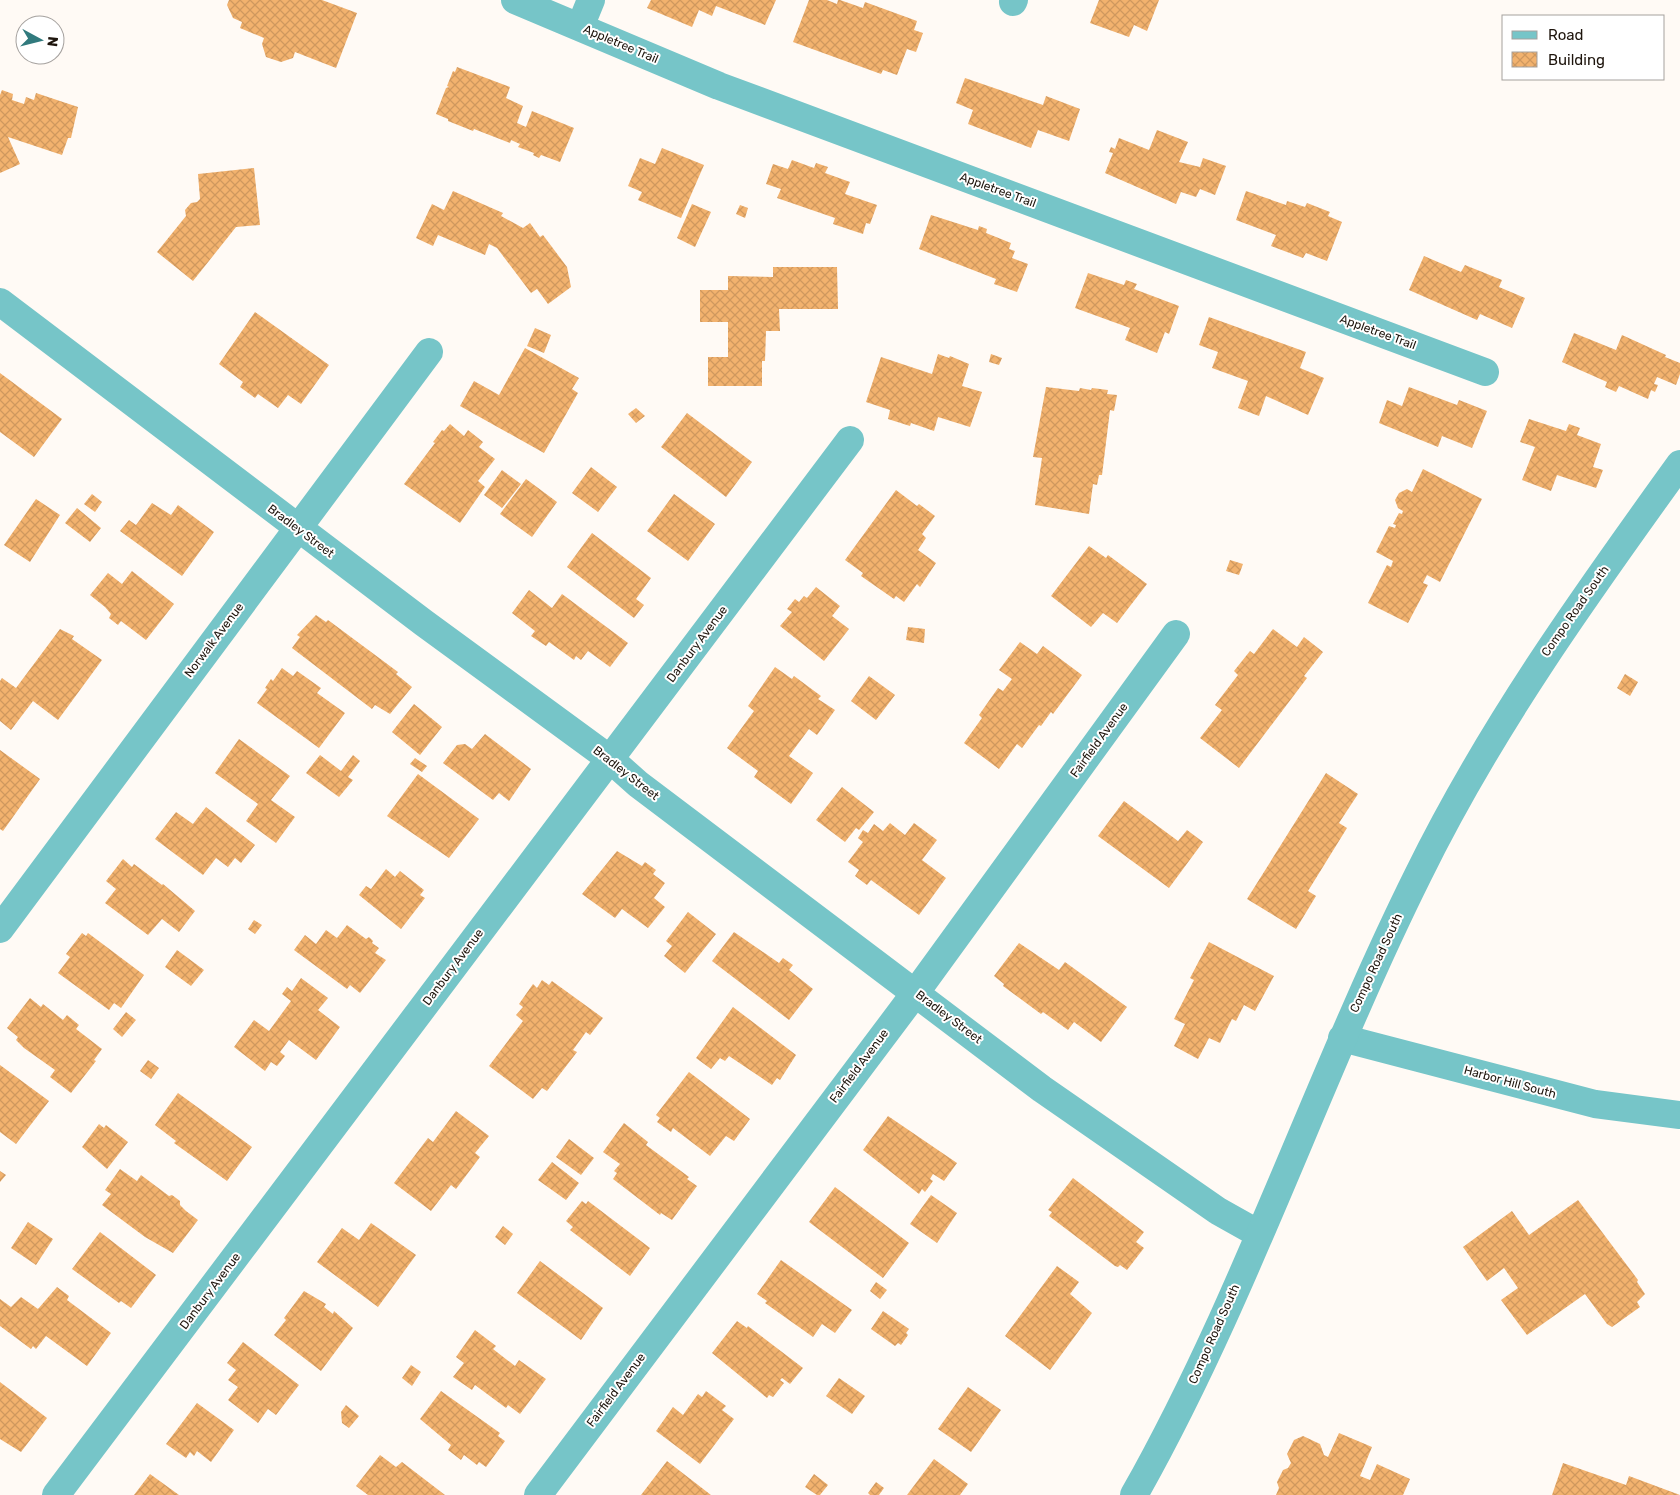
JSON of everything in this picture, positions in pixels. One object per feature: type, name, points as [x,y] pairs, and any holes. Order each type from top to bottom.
[{"type":"street","name":"Appletree Trail","points":[[515,0],[719,86],[1485,372]]},
{"type":"street","points":[[580,27],[591,0]]},
{"type":"street","name":"Bradley Street","points":[[0,302],[298,528],[610,759],[638,784],[1042,1089],[1218,1211],[1259,1234]]},
{"type":"street","name":"Norwalk Avenue","points":[[0,929],[429,352]]},
{"type":"street","name":"Danbury Avenue","points":[[56,1495],[850,440]]},
{"type":"street","name":"Compo Road South","points":[[1134,1495],[1180,1409],[1259,1234],[1342,1038],[1418,874],[1502,720],[1578,605],[1680,464]]},
{"type":"street","name":"Fairfield Avenue","points":[[538,1495],[916,992],[1176,634]]},
{"type":"street","name":"Harbor Hill South","points":[[1342,1038],[1595,1104],[1680,1115]]},
{"type":"building","points":[[229,0],[322,0],[357,13],[336,68],[295,52],[293,58],[281,62],[266,57],[262,44],[264,38],[240,28],[242,22],[233,18],[227,5]]},
{"type":"building","points":[[651,0],[776,0],[765,25],[716,6],[712,16],[699,10],[692,27],[647,8]]},
{"type":"building","points":[[809,0],[827,0],[837,4],[838,0],[840,0],[863,8],[865,2],[917,21],[914,30],[923,33],[916,52],[907,49],[897,75],[883,70],[881,74],[793,42]]},
{"type":"building","points":[[1099,0],[1159,0],[1147,31],[1134,25],[1129,37],[1090,23]]},
{"type":"building","points":[[457,67],[510,87],[506,98],[523,106],[517,123],[526,127],[532,111],[574,128],[560,162],[541,155],[539,158],[533,155],[534,153],[518,147],[520,144],[511,140],[510,143],[474,129],[473,131],[436,114],[446,88],[449,87],[447,86],[453,71],[455,72]]},
{"type":"building","points":[[965,78],[1043,105],[1046,96],[1080,109],[1069,141],[1038,130],[1031,148],[968,124],[973,110],[956,103]]},
{"type":"building","points":[[2,90],[13,94],[12,100],[24,104],[26,97],[34,100],[36,93],[78,107],[71,138],[68,138],[62,155],[8,137],[20,164],[0,173],[0,95]]},
{"type":"building","points":[[1157,130],[1188,142],[1179,162],[1200,167],[1203,158],[1226,166],[1215,195],[1200,189],[1196,197],[1181,192],[1176,204],[1105,173],[1113,153],[1109,152],[1111,147],[1115,149],[1119,138],[1149,150]]},
{"type":"building","points":[[662,148],[704,165],[681,218],[638,200],[642,192],[628,186],[640,158],[655,164]]},
{"type":"building","points":[[792,160],[814,168],[816,163],[828,167],[825,173],[850,182],[845,194],[877,205],[870,224],[866,223],[863,234],[833,224],[835,218],[777,198],[781,189],[766,184],[773,164],[788,169]]},
{"type":"building","points":[[254,168],[260,225],[236,227],[193,281],[157,252],[186,216],[185,210],[191,203],[197,202],[200,199],[198,174]]},
{"type":"building","points":[[453,191],[503,213],[501,216],[523,228],[530,223],[540,237],[543,235],[567,267],[571,287],[548,304],[537,289],[531,293],[497,248],[489,244],[485,255],[438,235],[433,246],[416,238],[432,204],[444,210]]},
{"type":"building","points":[[1246,191],[1286,205],[1287,201],[1305,207],[1307,203],[1330,212],[1328,216],[1342,222],[1327,261],[1306,253],[1303,258],[1271,246],[1276,235],[1236,220]]},
{"type":"building","points":[[692,204],[711,212],[695,247],[677,238]]},
{"type":"building","points":[[740,205],[748,208],[745,218],[736,214]]},
{"type":"building","points":[[931,215],[978,230],[979,226],[987,229],[986,233],[1011,243],[1009,249],[1015,251],[1012,258],[1028,264],[1017,292],[994,284],[996,279],[919,249]]},
{"type":"building","points":[[1424,256],[1461,272],[1465,265],[1502,280],[1499,287],[1525,298],[1512,328],[1480,314],[1477,320],[1409,290]]},
{"type":"building","points":[[773,267],[837,267],[838,309],[779,309],[780,331],[766,331],[765,361],[762,361],[762,386],[708,386],[708,357],[728,357],[728,322],[700,322],[700,290],[728,290],[728,276],[773,277]]},
{"type":"building","points":[[1088,273],[1124,285],[1126,280],[1137,284],[1134,289],[1179,306],[1169,334],[1165,332],[1157,353],[1125,340],[1130,328],[1075,308]]},
{"type":"building","points":[[255,312],[329,365],[301,404],[288,395],[278,408],[258,394],[255,398],[240,387],[243,382],[219,364]]},
{"type":"building","points":[[1209,317],[1306,352],[1300,368],[1324,378],[1308,415],[1266,396],[1259,416],[1238,408],[1248,381],[1212,368],[1218,352],[1199,345]]},
{"type":"building","points":[[535,328],[551,335],[544,353],[527,346]]},
{"type":"building","points":[[1574,333],[1616,350],[1622,335],[1666,355],[1665,357],[1680,363],[1680,374],[1676,385],[1657,377],[1654,384],[1658,385],[1655,392],[1651,390],[1648,399],[1619,386],[1616,392],[1605,387],[1607,382],[1562,362]]},
{"type":"building","points":[[525,348],[579,378],[572,389],[578,393],[544,453],[460,406],[474,381],[499,395]]},
{"type":"building","points":[[938,354],[949,358],[950,356],[969,364],[962,386],[982,392],[970,427],[938,417],[934,431],[911,423],[910,426],[888,419],[890,410],[866,402],[881,357],[932,374]]},
{"type":"building","points":[[991,354],[1002,358],[999,365],[989,362]]},
{"type":"building","points":[[0,373],[62,419],[34,457],[0,432]]},
{"type":"building","points":[[1046,387],[1079,391],[1080,388],[1091,390],[1092,388],[1108,390],[1107,394],[1117,395],[1114,411],[1110,410],[1102,475],[1099,475],[1097,485],[1093,484],[1089,514],[1035,505],[1042,458],[1033,457]]},
{"type":"building","points":[[1409,387],[1457,405],[1459,400],[1487,411],[1472,448],[1442,436],[1438,447],[1379,423],[1387,400],[1402,406]]},
{"type":"building","points":[[636,408],[645,416],[636,423],[628,414]]},
{"type":"building","points":[[687,413],[752,462],[726,497],[661,447]]},
{"type":"building","points":[[1529,419],[1566,431],[1569,424],[1580,428],[1577,435],[1601,444],[1593,467],[1603,470],[1596,488],[1557,475],[1551,491],[1522,480],[1535,447],[1520,442]]},
{"type":"building","points":[[450,424],[464,436],[468,430],[483,442],[479,447],[495,459],[478,481],[485,487],[460,523],[404,484],[435,443],[433,442],[442,430],[444,431]]},
{"type":"building","points":[[591,467],[617,487],[598,512],[572,493]]},
{"type":"building","points":[[1423,469],[1482,499],[1440,582],[1427,575],[1423,583],[1428,585],[1408,623],[1368,603],[1387,565],[1391,567],[1393,561],[1376,552],[1389,526],[1395,528],[1396,525],[1393,524],[1399,513],[1402,514],[1403,511],[1398,508],[1395,500],[1399,493],[1407,489],[1412,492]]},
{"type":"building","points":[[502,470],[521,484],[502,508],[484,495]]},
{"type":"building","points":[[526,479],[557,502],[532,537],[500,514]]},
{"type":"building","points":[[896,490],[917,506],[919,504],[935,516],[922,534],[926,538],[918,550],[936,563],[920,587],[917,584],[904,602],[896,596],[894,599],[861,576],[863,573],[845,560]]},
{"type":"building","points":[[92,494],[102,502],[95,512],[84,504]]},
{"type":"building","points":[[674,494],[715,524],[688,561],[647,531]]},
{"type":"building","points":[[36,499],[60,515],[30,562],[4,545]]},
{"type":"building","points":[[152,503],[171,515],[178,505],[214,532],[182,576],[120,531],[129,520],[136,525]]},
{"type":"building","points":[[77,508],[101,528],[90,542],[65,523]]},
{"type":"building","points":[[592,533],[651,578],[636,599],[644,605],[634,618],[567,567]]},
{"type":"building","points":[[1089,546],[1106,558],[1108,555],[1147,584],[1117,623],[1103,613],[1091,627],[1051,596]]},
{"type":"building","points":[[1230,560],[1243,564],[1239,575],[1226,571]]},
{"type":"building","points":[[132,571],[174,604],[146,640],[121,621],[118,625],[109,618],[111,614],[90,595],[108,573],[122,584]]},
{"type":"building","points":[[816,587],[840,606],[832,616],[849,629],[824,661],[780,626],[792,612],[787,609],[795,599],[799,602],[804,596],[807,598]]},
{"type":"building","points":[[529,590],[552,608],[562,594],[628,643],[610,667],[588,651],[581,660],[576,656],[574,660],[549,642],[546,646],[531,636],[535,631],[512,613]]},
{"type":"building","points":[[316,615],[326,622],[328,620],[398,672],[396,674],[412,687],[390,714],[375,705],[372,709],[292,648],[300,637],[297,635]]},
{"type":"building","points":[[908,627],[925,629],[924,643],[906,640]]},
{"type":"building","points":[[60,629],[74,636],[72,639],[102,660],[58,720],[33,701],[11,730],[0,721],[0,681],[2,678],[16,688]]},
{"type":"building","points":[[1273,629],[1297,647],[1304,637],[1323,652],[1304,676],[1307,678],[1239,768],[1200,738],[1222,710],[1215,705],[1238,675],[1234,671],[1250,651],[1254,654]]},
{"type":"building","points":[[1020,642],[1037,654],[1043,646],[1082,675],[1053,714],[1051,712],[1041,726],[1039,725],[1022,748],[1017,744],[999,769],[964,743],[982,718],[979,715],[998,688],[1003,691],[1012,679],[999,670]]},
{"type":"building","points":[[775,667],[792,679],[794,676],[821,696],[818,699],[835,710],[817,735],[809,729],[789,756],[813,773],[791,804],[754,777],[758,771],[727,748],[754,711],[748,706]]},
{"type":"building","points":[[282,668],[293,676],[297,671],[321,688],[317,693],[345,713],[319,748],[257,703],[267,689],[265,688],[271,679],[273,681]]},
{"type":"building","points":[[1625,674],[1638,682],[1630,696],[1617,688]]},
{"type":"building","points":[[869,676],[895,695],[876,720],[851,701]]},
{"type":"building","points":[[414,704],[442,727],[420,755],[392,732]]},
{"type":"building","points":[[485,734],[531,769],[509,801],[499,793],[493,800],[443,763],[457,745],[465,744],[472,749]]},
{"type":"building","points":[[239,739],[290,776],[271,800],[295,817],[276,843],[246,821],[258,804],[215,773]]},
{"type":"building","points":[[0,750],[40,779],[3,831],[0,829]]},
{"type":"building","points":[[320,755],[341,771],[353,755],[360,761],[348,777],[353,780],[339,797],[306,773]]},
{"type":"building","points":[[415,758],[427,766],[422,772],[410,764]]},
{"type":"building","points":[[1326,773],[1358,794],[1339,823],[1347,828],[1308,891],[1316,896],[1296,929],[1247,899]]},
{"type":"building","points":[[418,774],[479,819],[449,858],[387,816]]},
{"type":"building","points":[[842,787],[874,812],[859,830],[856,828],[845,842],[816,820]]},
{"type":"building","points":[[1124,801],[1178,841],[1187,830],[1203,842],[1169,888],[1098,836]]},
{"type":"building","points":[[206,807],[255,845],[241,863],[235,858],[228,867],[216,858],[203,875],[155,839],[176,812],[193,824]]},
{"type":"building","points":[[890,823],[905,835],[914,823],[937,840],[922,860],[946,878],[919,915],[871,880],[867,885],[855,876],[859,870],[848,862],[863,842],[858,838],[863,830],[868,833],[874,824],[883,831]]},
{"type":"building","points":[[617,851],[642,866],[645,862],[656,870],[653,874],[665,883],[654,898],[665,907],[648,928],[622,909],[615,918],[582,894]]},
{"type":"building","points":[[123,859],[132,867],[134,864],[163,884],[195,911],[179,932],[162,919],[148,935],[105,903],[116,889],[106,881]]},
{"type":"building","points":[[386,869],[395,877],[400,871],[424,890],[420,895],[425,898],[401,929],[359,895],[366,886],[371,889]]},
{"type":"building","points":[[688,912],[716,934],[685,973],[664,956],[672,946],[666,941]]},
{"type":"building","points":[[254,920],[262,925],[255,934],[248,929]]},
{"type":"building","points":[[347,925],[366,939],[369,937],[373,941],[372,943],[379,948],[375,953],[386,960],[360,993],[350,985],[347,989],[294,950],[305,935],[316,944],[326,930],[337,938]]},
{"type":"building","points":[[734,932],[779,963],[783,958],[793,965],[789,970],[813,989],[789,1020],[712,961]]},
{"type":"building","points":[[82,933],[86,936],[88,933],[144,975],[121,1008],[114,1003],[109,1010],[58,973],[70,957],[66,954]]},
{"type":"building","points":[[1209,942],[1274,976],[1255,1011],[1244,1005],[1236,1021],[1232,1019],[1220,1043],[1209,1038],[1198,1059],[1174,1046],[1185,1024],[1174,1019],[1194,980],[1190,978]]},
{"type":"building","points":[[1019,943],[1059,970],[1065,962],[1127,1007],[1101,1042],[1074,1022],[1068,1030],[1043,1012],[1041,1014],[1003,986],[1004,984],[994,976]]},
{"type":"building","points":[[177,950],[204,970],[191,986],[165,967]]},
{"type":"building","points":[[301,978],[328,998],[318,1010],[340,1027],[316,1060],[289,1040],[280,1052],[285,1056],[277,1066],[271,1062],[265,1071],[234,1047],[254,1020],[269,1031],[291,1001],[282,994],[287,987],[292,991]]},
{"type":"building","points":[[542,980],[549,985],[552,981],[603,1018],[590,1035],[586,1032],[573,1050],[577,1052],[547,1091],[542,1088],[533,1099],[489,1066],[523,1021],[516,1015],[523,1007],[519,1004],[533,984],[537,988]]},
{"type":"building","points":[[30,998],[41,1007],[43,1004],[63,1020],[67,1015],[79,1025],[76,1029],[102,1049],[94,1060],[96,1061],[71,1093],[50,1077],[55,1070],[24,1048],[16,1040],[18,1037],[7,1028]]},
{"type":"building","points":[[733,1007],[796,1055],[780,1080],[777,1078],[772,1085],[729,1056],[725,1061],[720,1058],[711,1069],[696,1058]]},
{"type":"building","points":[[126,1012],[136,1020],[122,1037],[113,1029]]},
{"type":"building","points":[[148,1060],[159,1068],[151,1079],[140,1071]]},
{"type":"building","points":[[0,1065],[49,1101],[16,1144],[0,1132]]},
{"type":"building","points":[[689,1072],[750,1119],[734,1141],[726,1136],[710,1156],[673,1128],[671,1132],[657,1122],[660,1118],[656,1115]]},
{"type":"building","points":[[178,1093],[252,1147],[227,1181],[174,1143],[176,1141],[155,1125]]},
{"type":"building","points":[[456,1111],[489,1136],[475,1153],[480,1157],[456,1189],[451,1185],[431,1211],[394,1183],[428,1138],[433,1142]]},
{"type":"building","points":[[888,1116],[957,1163],[944,1181],[933,1174],[930,1179],[933,1181],[925,1192],[922,1189],[919,1194],[863,1150]]},
{"type":"building","points":[[624,1123],[648,1142],[646,1145],[689,1177],[687,1179],[697,1186],[672,1220],[661,1213],[660,1215],[613,1179],[617,1173],[614,1171],[620,1164],[603,1152]]},
{"type":"building","points":[[99,1124],[104,1128],[106,1125],[128,1142],[107,1169],[82,1147]]},
{"type":"building","points":[[569,1139],[594,1158],[581,1175],[556,1157]]},
{"type":"building","points":[[552,1162],[579,1183],[566,1200],[538,1180]]},
{"type":"building","points":[[120,1169],[137,1181],[141,1175],[169,1196],[172,1195],[180,1201],[180,1205],[186,1211],[198,1220],[173,1253],[145,1237],[102,1205],[111,1194],[105,1190]]},
{"type":"building","points":[[0,1171],[6,1175],[0,1182]]},
{"type":"building","points":[[1073,1178],[1144,1232],[1136,1242],[1144,1248],[1127,1270],[1120,1265],[1118,1267],[1115,1266],[1049,1216],[1052,1212],[1048,1210]]},
{"type":"building","points":[[835,1187],[909,1243],[883,1278],[809,1222]]},
{"type":"building","points":[[931,1195],[957,1213],[937,1243],[910,1224]]},
{"type":"building","points":[[1578,1200],[1638,1280],[1637,1282],[1645,1294],[1637,1302],[1640,1307],[1612,1327],[1607,1324],[1585,1294],[1527,1335],[1501,1300],[1518,1288],[1504,1268],[1487,1281],[1463,1247],[1512,1211],[1529,1235]]},
{"type":"building","points":[[582,1201],[586,1204],[588,1201],[650,1248],[630,1276],[570,1230],[573,1227],[566,1221]]},
{"type":"building","points":[[28,1222],[53,1239],[36,1265],[11,1248]]},
{"type":"building","points":[[371,1223],[416,1255],[378,1307],[317,1262],[342,1228],[359,1240]]},
{"type":"building","points":[[503,1226],[513,1234],[505,1245],[495,1237]]},
{"type":"building","points":[[100,1232],[156,1275],[131,1308],[121,1301],[119,1303],[72,1269]]},
{"type":"building","points":[[781,1260],[852,1310],[835,1333],[822,1324],[813,1337],[765,1303],[767,1301],[757,1294]]},
{"type":"building","points":[[540,1261],[603,1308],[581,1340],[517,1293]]},
{"type":"building","points":[[1057,1266],[1079,1282],[1070,1294],[1092,1313],[1050,1370],[1005,1336]]},
{"type":"building","points":[[876,1282],[887,1290],[880,1299],[870,1291]]},
{"type":"building","points":[[57,1287],[69,1296],[67,1300],[111,1333],[87,1366],[46,1336],[36,1349],[33,1346],[31,1349],[0,1326],[0,1299],[11,1307],[21,1297],[38,1309]]},
{"type":"building","points":[[304,1291],[326,1304],[324,1307],[333,1314],[334,1311],[353,1328],[321,1371],[274,1335]]},
{"type":"building","points":[[883,1311],[909,1329],[906,1333],[908,1335],[901,1345],[898,1343],[895,1346],[871,1329]]},
{"type":"building","points":[[737,1321],[747,1328],[748,1326],[803,1368],[790,1384],[782,1378],[780,1380],[784,1383],[773,1397],[769,1395],[767,1398],[712,1353]]},
{"type":"building","points":[[475,1330],[496,1346],[493,1349],[515,1366],[519,1360],[546,1379],[520,1414],[508,1405],[506,1408],[475,1385],[472,1390],[453,1377],[464,1363],[456,1357]]},
{"type":"building","points":[[243,1342],[299,1385],[276,1415],[268,1409],[258,1423],[228,1400],[238,1387],[228,1380],[236,1370],[227,1363]]},
{"type":"building","points":[[411,1365],[421,1372],[412,1386],[402,1378]]},
{"type":"building","points":[[839,1378],[865,1396],[852,1414],[826,1396]]},
{"type":"building","points":[[0,1382],[47,1418],[21,1452],[0,1439]]},
{"type":"building","points":[[968,1387],[1001,1410],[971,1452],[938,1429]]},
{"type":"building","points":[[441,1391],[500,1433],[498,1436],[505,1441],[486,1467],[479,1462],[477,1465],[464,1455],[461,1460],[448,1450],[451,1445],[420,1419]]},
{"type":"building","points":[[706,1391],[726,1406],[722,1410],[734,1419],[700,1464],[656,1431],[673,1407],[683,1415],[698,1394],[702,1397]]},
{"type":"building","points":[[197,1403],[234,1430],[211,1462],[197,1451],[194,1456],[190,1452],[186,1458],[166,1444]]},
{"type":"building","points":[[346,1405],[359,1416],[349,1428],[342,1423],[341,1412]]},
{"type":"building","points":[[1339,1433],[1372,1447],[1360,1476],[1370,1480],[1377,1464],[1410,1479],[1403,1495],[1276,1495],[1279,1488],[1277,1482],[1283,1470],[1288,1468],[1291,1463],[1287,1454],[1294,1440],[1303,1436],[1320,1444],[1324,1455],[1328,1457]]},
{"type":"building","points":[[380,1455],[396,1467],[402,1462],[445,1495],[368,1495],[356,1486]]},
{"type":"building","points":[[934,1459],[968,1484],[960,1495],[907,1495]]},
{"type":"building","points":[[667,1461],[711,1495],[641,1495]]},
{"type":"building","points":[[1563,1463],[1626,1485],[1629,1476],[1680,1495],[1552,1495]]},
{"type":"building","points":[[150,1474],[179,1495],[134,1495]]},
{"type":"building","points":[[814,1474],[828,1485],[820,1495],[805,1487]]},
{"type":"building","points":[[876,1482],[884,1488],[879,1495],[870,1495],[868,1493]]}]
